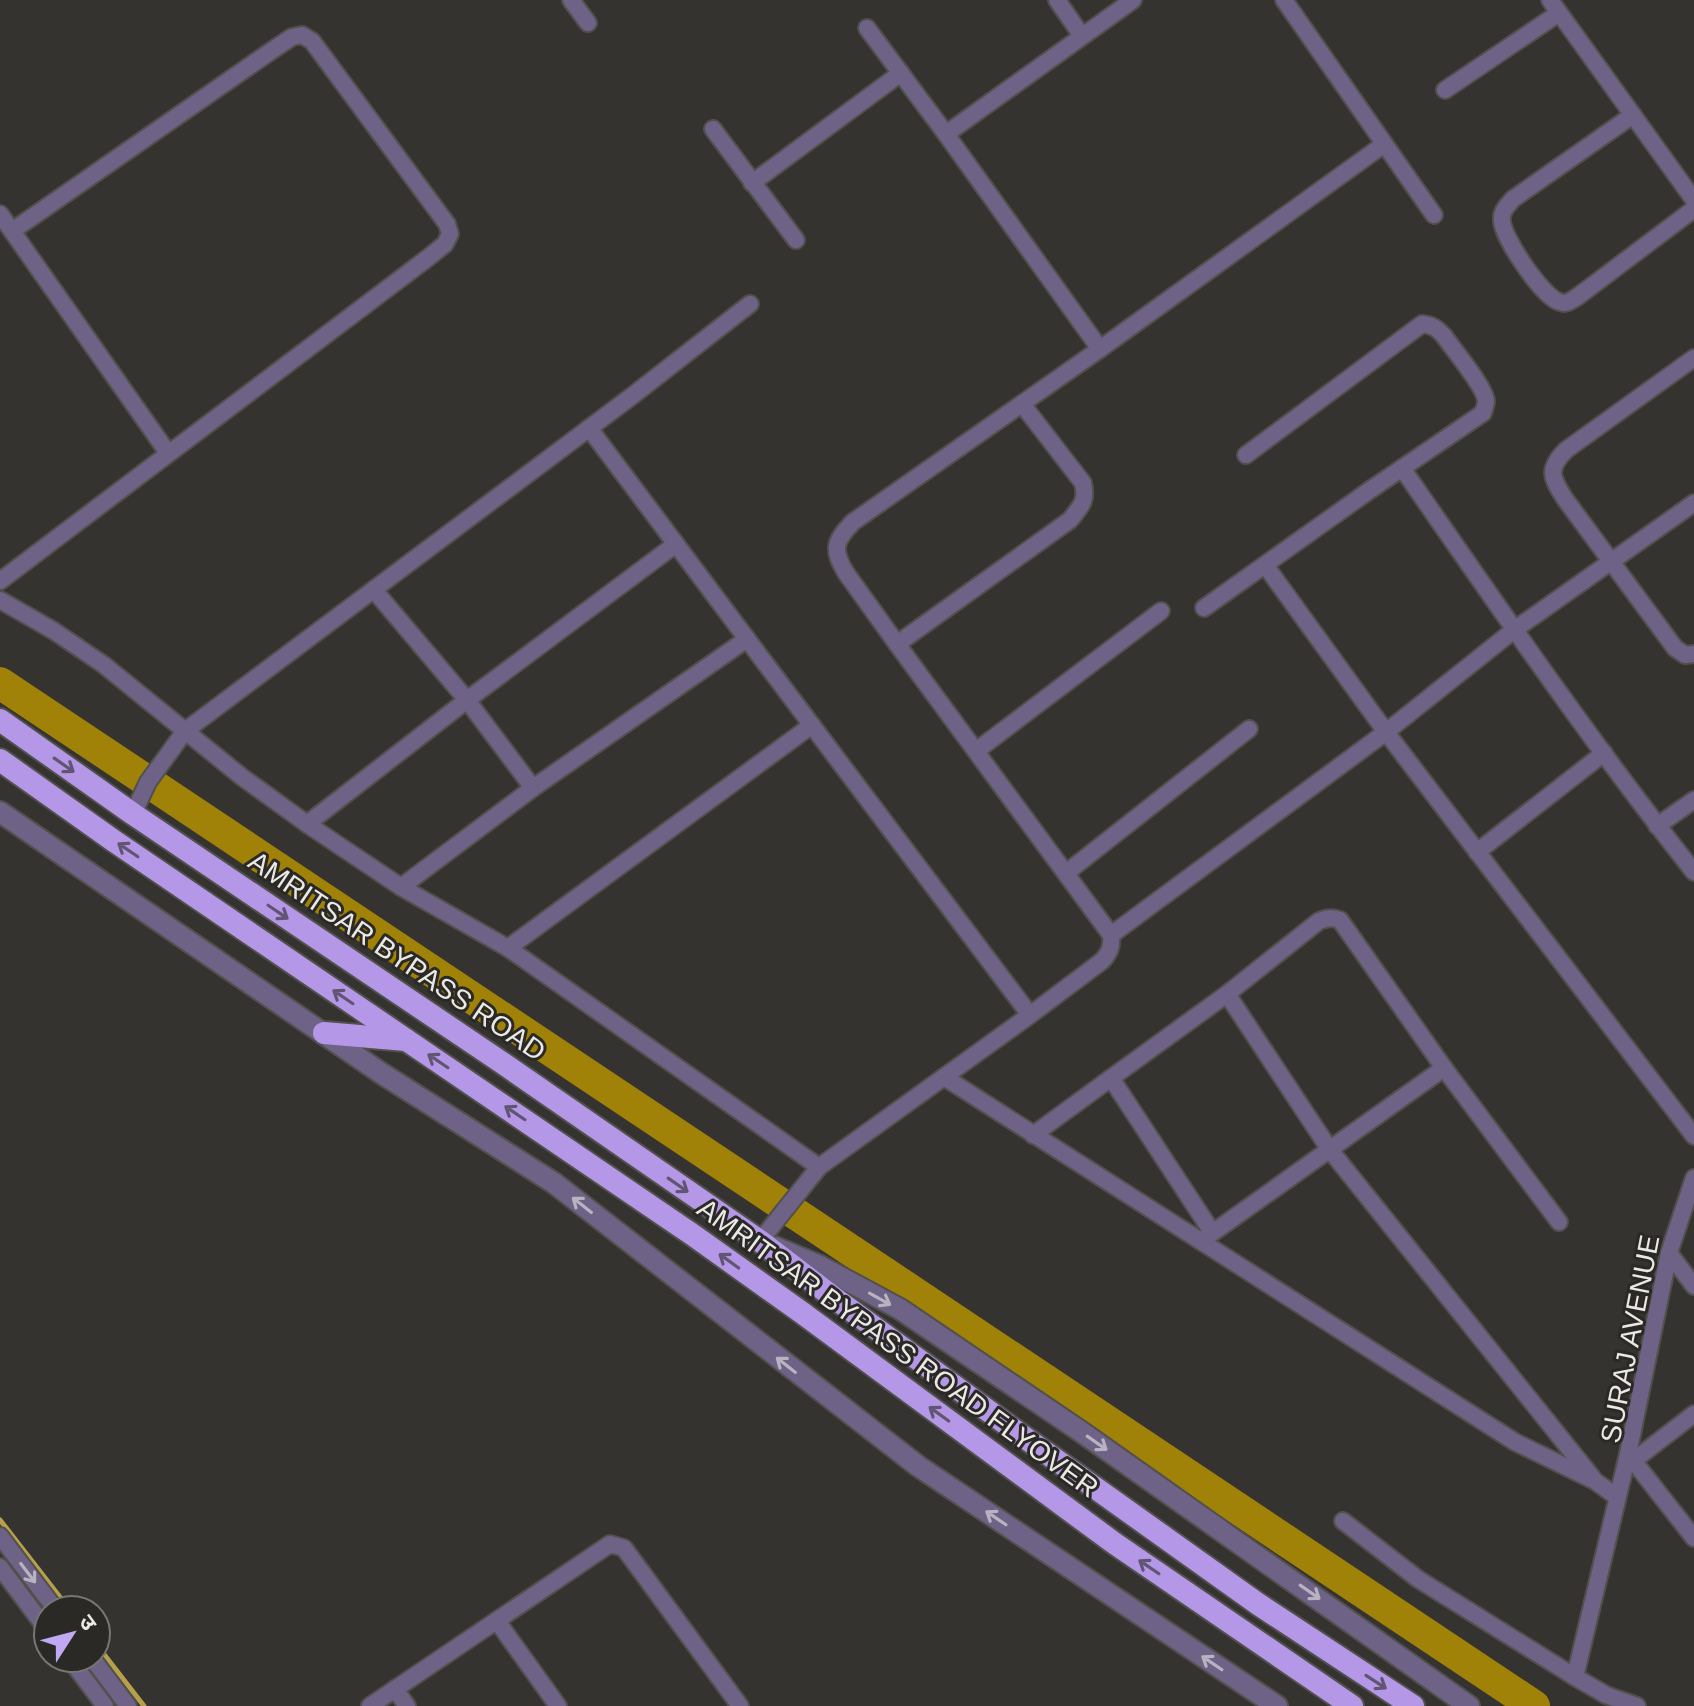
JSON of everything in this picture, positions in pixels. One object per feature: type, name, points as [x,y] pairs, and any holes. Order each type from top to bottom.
[{"type":"highway","name":"AMRITSAR BYPASS ROAD","points":[[0,720],[760,1241]]},
{"type":"highway","points":[[0,760],[407,1041]]},
{"type":"highway","points":[[324,1033],[407,1041]]},
{"type":"highway","name":"AMRITSAR BYPASS ROAD FLYOVER","points":[[407,1041],[729,1261],[1114,1543],[1352,1706]]},
{"type":"highway","name":"AMRITSAR BYPASS ROAD FLYOVER","points":[[760,1241],[1017,1432],[1258,1604],[1413,1706]]},
{"type":"street","points":[[571,0],[588,23]]},
{"type":"street","points":[[1057,0],[1082,36]]},
{"type":"street","points":[[946,134],[1133,0]]},
{"type":"street","points":[[1284,0],[1434,215]]},
{"type":"street","points":[[1445,90],[1555,7],[1694,200]]},
{"type":"street","points":[[867,28],[1100,349]]},
{"type":"street","points":[[0,581],[440,249],[450,234],[447,224],[312,41],[302,35],[292,37],[274,49],[12,231]]},
{"type":"street","points":[[752,183],[901,73]]},
{"type":"street","points":[[1633,115],[1513,199],[1503,211],[1502,223],[1512,248],[1549,295],[1557,302],[1566,303],[1694,209]]},
{"type":"street","points":[[713,129],[796,240]]},
{"type":"street","points":[[1383,145],[853,522],[839,537],[836,548],[839,561],[1111,935],[1112,946],[1102,961],[819,1167],[760,1241],[820,1266],[900,1309],[1083,1433],[1469,1706]]},
{"type":"street","points":[[0,214],[168,453]]},
{"type":"street","points":[[133,814],[148,782],[185,731],[750,304]]},
{"type":"street","points":[[1204,608],[1483,413],[1486,402],[1480,386],[1444,336],[1437,328],[1422,324],[1246,455]]},
{"type":"street","points":[[1694,358],[1566,450],[1555,461],[1552,470],[1557,486],[1675,648],[1685,655],[1694,654]]},
{"type":"street","points":[[897,644],[1070,520],[1081,506],[1086,496],[1083,483],[1022,404]]},
{"type":"street","points":[[589,428],[1030,1015]]},
{"type":"street","points":[[1402,468],[1514,630],[1694,872]]},
{"type":"street","points":[[1111,935],[1386,732],[1514,630],[1694,503]]},
{"type":"street","points":[[307,824],[676,544]]},
{"type":"street","points":[[1265,565],[1386,732],[1694,1136]]},
{"type":"street","points":[[374,590],[467,700],[533,788]]},
{"type":"street","points":[[0,600],[104,665],[242,777],[307,824],[401,887],[508,948],[819,1167]]},
{"type":"street","points":[[976,751],[1161,611]]},
{"type":"street","points":[[401,887],[533,788],[747,639]]},
{"type":"street","points":[[508,948],[812,725]]},
{"type":"street","points":[[1066,873],[1249,729]]},
{"type":"street","points":[[1477,852],[1604,753]]},
{"type":"street","points":[[1657,826],[1694,800]]},
{"type":"street","points":[[0,812],[381,1073],[554,1183],[918,1466],[1277,1706]]},
{"type":"street","points":[[1033,1135],[1227,994],[1319,921],[1330,917],[1340,920],[1444,1068],[1559,1222]]},
{"type":"street","points":[[1227,994],[1330,1150],[1595,1481]]},
{"type":"street","points":[[1207,1237],[1444,1068]]},
{"type":"street","points":[[944,1077],[1033,1135],[1207,1237],[1515,1442],[1595,1481],[1617,1497]]},
{"type":"street","points":[[1111,1078],[1207,1237]]},
{"type":"street","name":"SURAJ AVENUE","points":[[1694,1178],[1669,1253],[1630,1458],[1694,1538]]},
{"type":"street","points":[[1669,1253],[1694,1286]]},
{"type":"street","points":[[1575,1677],[1617,1497],[1630,1458],[1694,1414]]},
{"type":"street","points":[[1343,1521],[1418,1579],[1606,1695],[1637,1706]]},
{"type":"street","points":[[0,1536],[44,1594]]},
{"type":"street","points":[[370,1706],[610,1544],[624,1548],[740,1706]]},
{"type":"street","points":[[0,1567],[32,1610]]},
{"type":"street","points":[[497,1621],[558,1706]]},
{"type":"street","points":[[81,1674],[105,1706]]},
{"type":"street","points":[[104,1674],[128,1706]]},
{"type":"street","points":[[395,1689],[407,1706]]},
{"type":"waterway","points":[[0,683],[1534,1706]]},
{"type":"waterway","points":[[0,1520],[58,1594]]},
{"type":"waterway","points":[[112,1665],[144,1706]]}]
